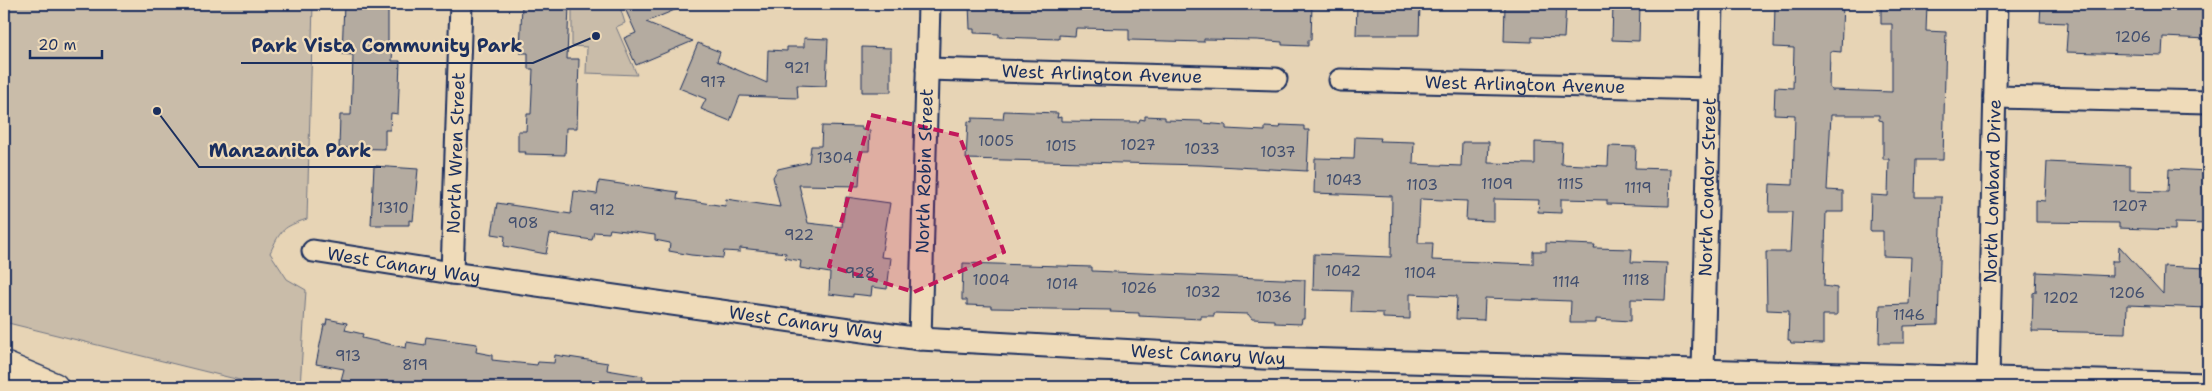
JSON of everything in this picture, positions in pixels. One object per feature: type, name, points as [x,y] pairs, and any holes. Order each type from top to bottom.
[{"type":"highway","points":[[4,366],[54,387]]},
{"type":"street","name":"North Wren Street","points":[[452,273],[461,4]]},
{"type":"street","name":"North Robin Street","points":[[920,339],[929,4]]},
{"type":"street","name":"North Condor Street","points":[[1703,371],[1712,4]]},
{"type":"street","name":"North Lombard Drive","points":[[1988,380],[1997,4]]},
{"type":"street","name":"West Arlington Avenue","points":[[927,69],[1276,79]]},
{"type":"street","name":"West Arlington Avenue","points":[[1340,80],[1710,89]]},
{"type":"street","points":[[1995,97],[2208,102]]},
{"type":"street","name":"West Canary Way","points":[[313,251],[452,273],[920,339],[1301,359],[1988,380],[2208,384]]},
{"type":"highlighted area","points":[[871,115],[959,135],[1004,252],[914,292],[829,266]]},
{"type":"shaded area","points":[[4,4],[313,4],[307,219],[293,224],[284,230],[270,253],[287,279],[306,290],[300,387],[268,387],[4,322]]},
{"type":"shaded area","points":[[587,4],[619,4],[625,23],[616,27],[637,75],[586,73],[587,47],[572,46],[572,6],[587,6]]},
{"type":"building","points":[[344,4],[388,4],[388,44],[393,44],[392,61],[400,61],[398,114],[391,113],[390,130],[385,130],[385,149],[339,148],[340,115],[351,115],[352,89],[353,55],[342,54]]},
{"type":"building","points":[[522,4],[569,4],[567,59],[579,59],[577,128],[566,128],[565,155],[525,154],[526,152],[518,152],[518,131],[526,131],[527,114],[531,114],[533,69],[528,69],[528,53],[520,53]]},
{"type":"building","points":[[623,4],[689,4],[646,22],[693,41],[636,65],[624,38],[636,33]]},
{"type":"building","points":[[969,4],[1312,4],[1311,40],[1308,40],[1308,46],[1282,45],[1282,42],[1257,40],[1204,39],[1204,42],[1129,40],[1129,29],[1076,28],[1075,36],[1059,35],[1059,39],[999,37],[999,34],[974,33],[974,29],[970,29]]},
{"type":"building","points":[[1357,4],[1420,4],[1419,35],[1356,35]]},
{"type":"building","points":[[1505,4],[1566,4],[1564,38],[1532,37],[1532,42],[1504,41]]},
{"type":"building","points":[[1613,4],[1640,4],[1639,41],[1612,40]]},
{"type":"building","points":[[1775,4],[1843,4],[1841,52],[1830,51],[1829,88],[1832,90],[1892,92],[1892,24],[1881,24],[1881,4],[1927,4],[1926,31],[1946,32],[1943,160],[1916,160],[1915,197],[1942,197],[1938,325],[1904,326],[1904,343],[1879,343],[1880,305],[1909,304],[1911,257],[1883,256],[1883,231],[1870,231],[1871,195],[1888,196],[1889,159],[1883,159],[1883,121],[1879,120],[1879,115],[1831,115],[1827,190],[1843,191],[1843,212],[1826,212],[1824,286],[1837,288],[1837,315],[1823,315],[1823,344],[1791,343],[1788,340],[1789,311],[1767,310],[1766,252],[1790,252],[1792,212],[1769,212],[1770,184],[1793,185],[1795,115],[1774,114],[1775,87],[1793,88],[1794,48],[1774,47]]},
{"type":"building","points":[[2041,4],[2208,4],[2208,39],[2163,37],[2162,55],[2066,52],[2068,23],[2040,22]]},
{"type":"building","points":[[804,38],[828,39],[826,86],[797,85],[798,98],[740,96],[730,121],[701,109],[706,99],[679,88],[698,43],[720,52],[717,61],[767,83],[768,50],[787,51],[787,47],[804,47]]},
{"type":"building","points":[[862,47],[891,48],[891,92],[862,92]]},
{"type":"building","points":[[1004,111],[1058,113],[1057,118],[1061,117],[1061,121],[1139,122],[1140,119],[1145,120],[1145,116],[1165,117],[1165,120],[1202,121],[1202,123],[1226,125],[1226,129],[1265,131],[1265,127],[1280,128],[1281,125],[1304,126],[1304,130],[1309,130],[1307,171],[1201,165],[966,159],[968,121],[972,122],[972,118],[1003,119]]},
{"type":"building","points":[[822,126],[862,127],[862,130],[870,130],[869,151],[861,151],[859,186],[799,185],[808,223],[842,227],[846,197],[890,203],[881,257],[891,258],[887,289],[872,287],[871,296],[853,294],[853,297],[829,294],[830,273],[800,268],[801,261],[785,258],[786,253],[740,248],[740,252],[724,251],[723,258],[691,255],[669,251],[670,243],[655,240],[655,235],[610,229],[609,233],[594,232],[592,240],[550,234],[546,254],[504,246],[505,236],[492,234],[497,203],[571,214],[574,191],[597,194],[599,181],[678,192],[677,199],[725,206],[726,199],[780,207],[773,177],[778,169],[809,162],[811,146],[821,146]]},
{"type":"building","points":[[1355,137],[1381,138],[1380,141],[1414,142],[1413,164],[1461,166],[1462,142],[1489,142],[1488,163],[1535,164],[1535,142],[1562,143],[1561,164],[1608,166],[1609,146],[1636,147],[1635,168],[1670,169],[1669,206],[1607,204],[1607,200],[1561,199],[1561,213],[1538,212],[1539,200],[1494,199],[1494,221],[1466,220],[1467,201],[1420,199],[1418,243],[1433,243],[1432,260],[1533,264],[1533,251],[1546,251],[1546,243],[1595,245],[1594,248],[1632,249],[1631,262],[1667,263],[1665,300],[1631,299],[1631,321],[1596,319],[1596,323],[1570,323],[1571,301],[1485,298],[1484,320],[1456,319],[1457,296],[1410,294],[1410,319],[1383,318],[1383,313],[1351,312],[1352,291],[1313,290],[1314,254],[1391,257],[1392,196],[1314,193],[1315,158],[1354,159]]},
{"type":"building","points":[[2047,162],[2130,166],[2130,191],[2168,192],[2169,169],[2208,171],[2208,224],[2175,223],[2175,230],[2119,228],[2119,223],[2036,222],[2036,200],[2045,201]]},
{"type":"building","points":[[374,166],[418,169],[413,221],[409,220],[409,225],[371,225]]},
{"type":"building","points":[[2119,246],[2163,294],[2164,266],[2206,268],[2206,273],[2208,273],[2208,308],[2127,305],[2126,333],[2032,331],[2033,293],[2036,292],[2037,272],[2112,276],[2112,261],[2118,261]]},
{"type":"building","points":[[963,263],[1092,267],[1092,271],[1305,280],[1304,319],[1302,319],[1301,324],[1275,323],[1275,320],[1252,319],[1248,314],[1214,313],[1214,316],[1201,316],[1201,319],[1139,316],[1139,313],[1110,312],[1111,310],[991,308],[991,306],[967,305],[967,300],[962,300]]},
{"type":"building","points":[[327,319],[347,323],[345,330],[363,334],[362,338],[406,348],[407,342],[425,345],[426,337],[477,344],[476,352],[492,355],[492,360],[537,365],[538,362],[554,363],[555,355],[608,363],[607,370],[643,376],[642,387],[372,387],[341,380],[344,369],[316,364]]},
{"type":"place","name":"Park Vista Community Park","points":[[596,36]]},
{"type":"place","name":"Manzanita Park","points":[[157,111]]}]
